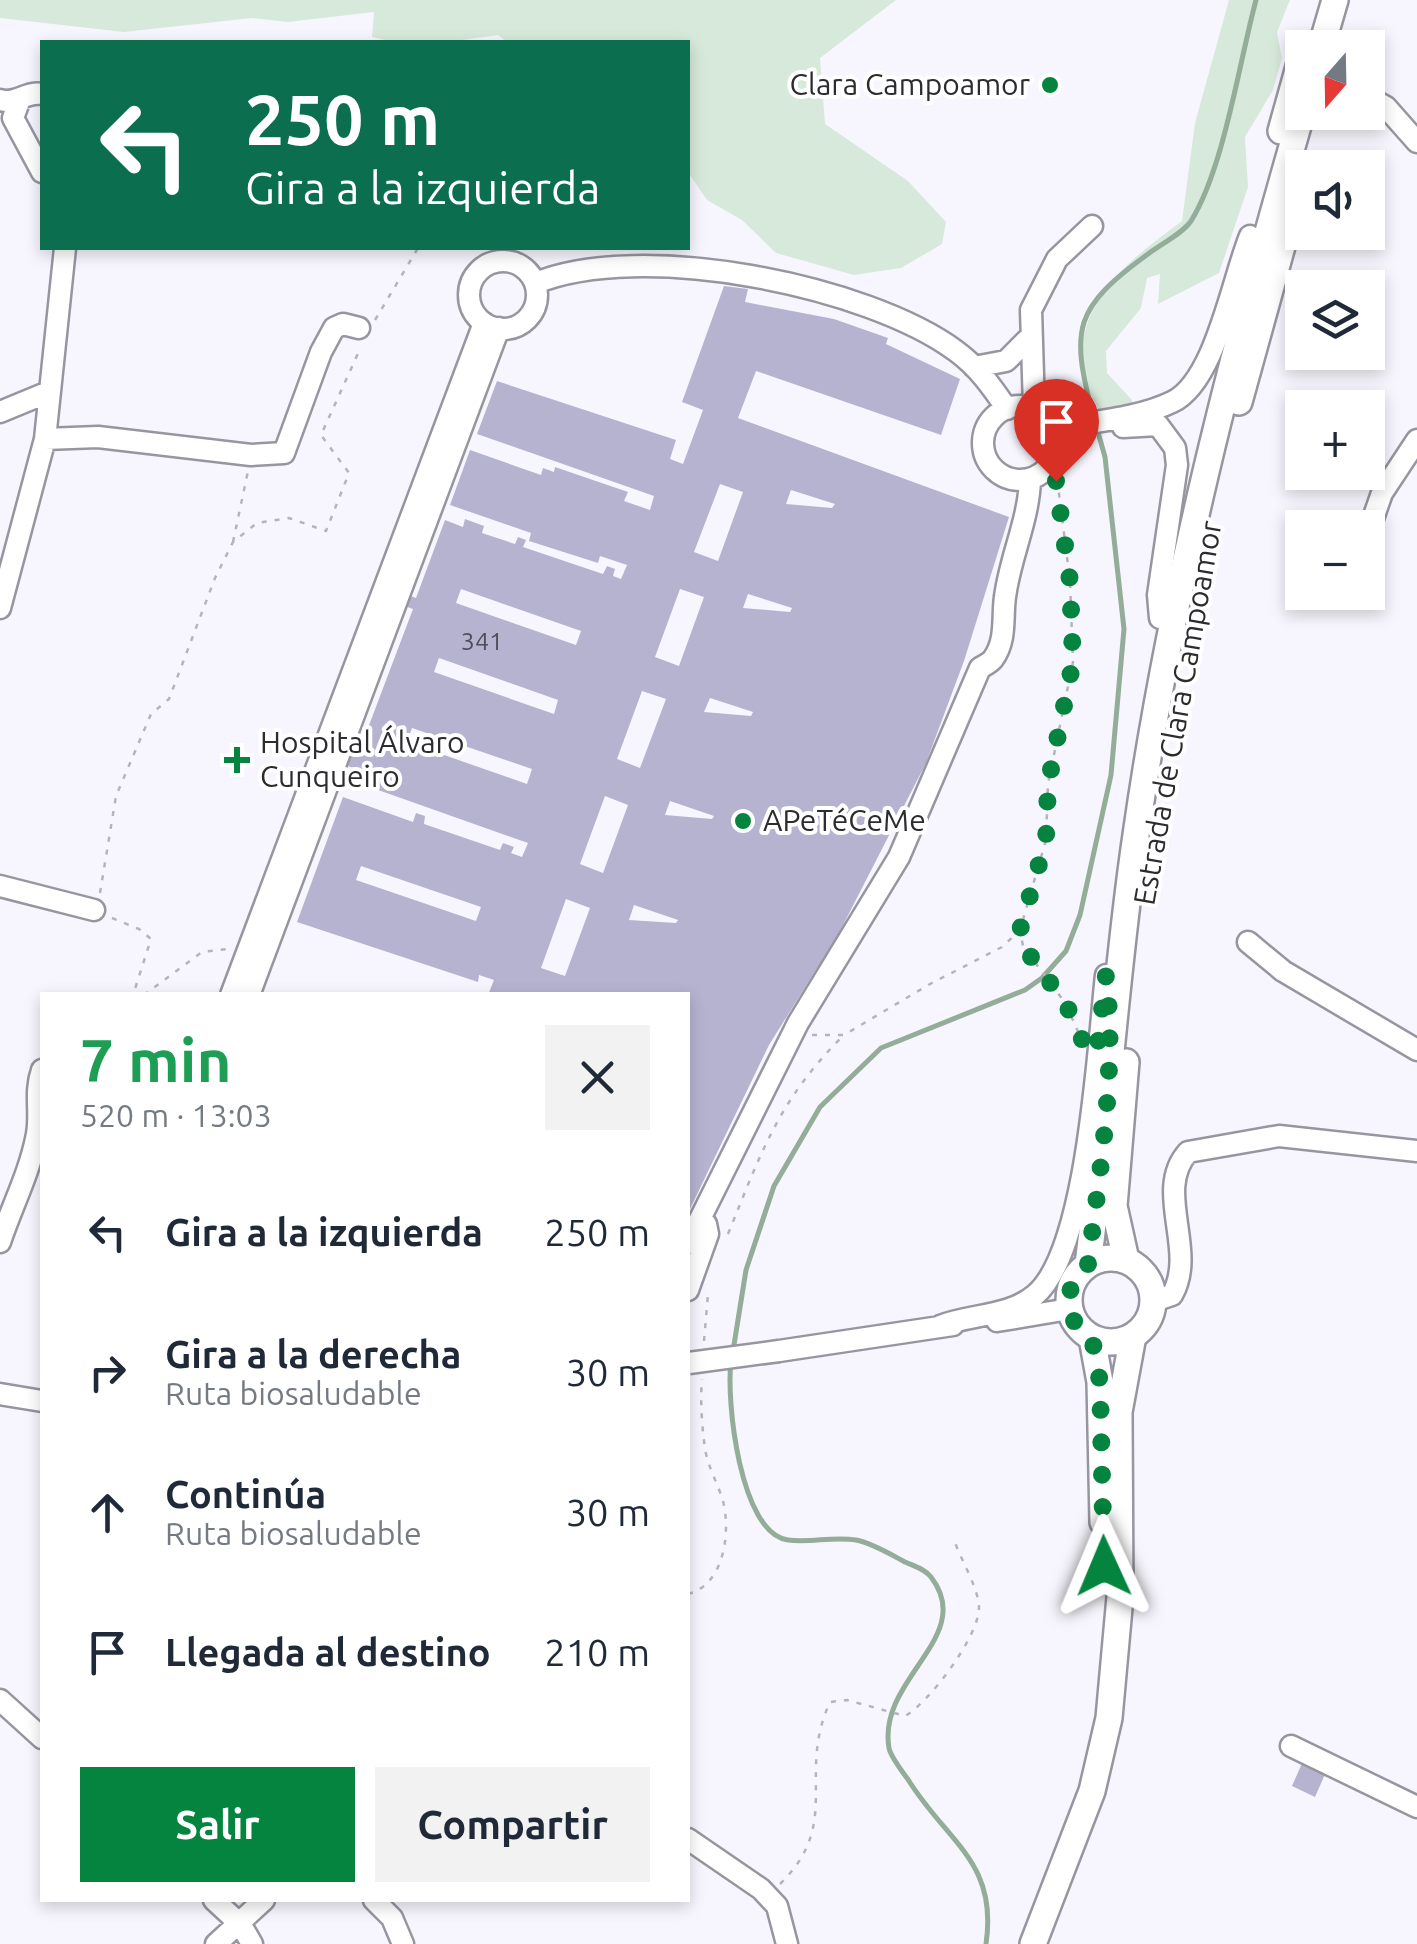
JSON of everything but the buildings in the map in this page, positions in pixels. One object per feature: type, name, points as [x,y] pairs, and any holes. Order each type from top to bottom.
[{"type":"main road","points":[[1310,30],[1318,0]]},
{"type":"main road","points":[[1326,30],[1335,0]]},
{"type":"main road","points":[[1343,30],[1352,0]]},
{"type":"main road","name":"Estrada de Clara Campoamor","points":[[1112,1027],[1106,975],[1128,805],[1160,618],[1250,236],[1285,115]]},
{"type":"main road","name":"Estrada de Clara Campoamor","points":[[1069,1308],[1072,1284],[1088,1264],[1112,1027],[1148,756],[1184,563],[1235,350],[1297,130]]},
{"type":"main road","name":"Estrada de Clara Campoamor","points":[[1154,1302],[1146,1276],[1126,1260],[1114,1206],[1130,1016],[1168,740],[1235,417],[1285,236]]},
{"type":"main road","points":[[1088,1264],[1100,1258],[1126,1260]]},
{"type":"main road","points":[[1069,1308],[1082,1331],[1092,1338],[1120,1342],[1134,1336],[1151,1315],[1154,1302]]},
{"type":"main road","points":[[1033,1944],[1092,1790],[1109,1718],[1120,1597],[1120,1412],[1134,1336]]},
{"type":"main road","points":[[1014,1944],[1076,1785],[1101,1658],[1104,1602],[1100,1400],[1092,1338]]},
{"type":"street","points":[[7,101],[40,94]]},
{"type":"street","points":[[7,101],[14,108],[17,127],[40,169]]},
{"type":"street","points":[[1385,106],[1417,142]]},
{"type":"street","points":[[17,127],[26,136],[40,140]]},
{"type":"street","points":[[1060,437],[1034,408],[1028,339],[1031,310],[1056,259],[1092,226]]},
{"type":"street","points":[[1060,437],[1139,418],[1172,402],[1200,379],[1250,236]]},
{"type":"street","points":[[0,608],[45,439],[46,393],[65,250]]},
{"type":"street","points":[[505,254],[536,283],[532,313],[517,326],[492,326],[473,310],[470,287],[482,268],[505,254]]},
{"type":"street","points":[[536,283],[558,274],[615,266],[665,266],[758,275],[821,292],[935,337],[974,367],[1007,408]]},
{"type":"street","points":[[45,439],[98,437],[251,455],[284,453],[328,338],[343,324],[362,337]]},
{"type":"street","points":[[232,992],[492,326]]},
{"type":"street","points":[[250,992],[492,326]]},
{"type":"street","points":[[974,367],[1006,361],[1028,339]]},
{"type":"street","points":[[0,412],[46,393]]},
{"type":"street","points":[[1034,408],[1007,408],[990,421],[984,448],[1004,476],[1030,479],[1043,473],[1060,437]]},
{"type":"street","points":[[1139,418],[1158,425],[1169,436],[1177,465],[1158,595],[1160,618]]},
{"type":"street","points":[[1376,510],[1382,493],[1417,440]]},
{"type":"street","points":[[690,1239],[794,1029],[900,857],[980,668],[994,659],[1008,618],[1004,598],[1023,534],[1021,520],[1030,479]]},
{"type":"street","points":[[0,886],[94,910]]},
{"type":"street","points":[[1248,942],[1283,971],[1417,1050]]},
{"type":"street","points":[[940,1326],[1006,1310],[1034,1296],[1050,1277],[1070,1226],[1106,975]]},
{"type":"street","points":[[0,1242],[36,1139],[35,1090],[40,1076]]},
{"type":"street","points":[[1154,1302],[1172,1294],[1181,1279],[1184,1259],[1175,1199],[1179,1165],[1188,1152],[1279,1136],[1417,1151]]},
{"type":"street","points":[[698,1289],[708,1234],[706,1224]]},
{"type":"street","points":[[692,1363],[1069,1308]]},
{"type":"street","points":[[0,1394],[40,1401]]},
{"type":"street","points":[[0,1700],[36,1719]]},
{"type":"street","points":[[1291,1746],[1417,1807]]},
{"type":"street","points":[[690,1840],[768,1896],[777,1906],[786,1944]]},
{"type":"street","points":[[216,1902],[241,1925],[252,1944]]},
{"type":"street","points":[[216,1944],[262,1902]]},
{"type":"street","points":[[376,1902],[392,1918],[403,1944]]},
{"type":"path","points":[[135,992],[150,939],[139,928],[94,910],[104,880],[116,796],[151,714],[169,699],[214,578],[233,542],[257,522],[289,518],[326,531],[349,473],[321,436],[362,337],[417,250]]},
{"type":"path","points":[[1060,437],[1073,662],[1048,784],[1046,840],[1020,930],[1023,946],[1054,987],[1085,1046],[1097,1052]]},
{"type":"path","points":[[233,542],[251,455]]},
{"type":"path","points":[[725,1241],[780,1112],[806,1072],[844,1036],[930,984],[1002,947],[1020,930]]},
{"type":"path","points":[[148,992],[202,952],[222,948],[246,955]]},
{"type":"path","points":[[794,1029],[844,1036]]},
{"type":"path","points":[[698,1289],[704,1344]]},
{"type":"path","points":[[690,1594],[700,1591],[718,1568],[725,1540],[724,1506],[706,1454],[692,1363]]},
{"type":"path","points":[[768,1896],[809,1848],[818,1817],[812,1770],[816,1733],[830,1702],[847,1700],[906,1716],[946,1674],[976,1629],[979,1605],[954,1540]]},
{"type":"green space","points":[[0,0],[896,0],[820,58],[825,124],[908,181],[946,222],[942,244],[901,268],[854,275],[776,253],[742,220],[707,200],[690,175],[690,40],[504,40],[498,35],[391,40],[372,37],[374,12],[288,22],[252,18],[124,32],[0,18]]},
{"type":"green space","points":[[1229,0],[1290,0],[1277,32],[1282,58],[1273,90],[1245,137],[1248,187],[1219,273],[1158,304],[1160,274],[1147,278],[1141,308],[1106,351],[1107,373],[1132,400],[1132,411],[1103,416],[1086,386],[1081,367],[1089,320],[1099,300],[1127,265],[1182,221],[1195,123]]},
{"type":"waterway","points":[[1093,415],[1081,361],[1084,322],[1105,290],[1182,230],[1203,199],[1222,144],[1256,0]]},
{"type":"waterway","points":[[733,1351],[746,1270],[774,1186],[820,1107],[881,1048],[1025,990],[1042,978],[1066,951],[1080,915],[1111,775],[1124,629],[1105,457],[1096,425]]},
{"type":"waterway","points":[[731,1362],[731,1405],[740,1463],[758,1515],[772,1532],[788,1540],[848,1539],[868,1544],[926,1572],[942,1599],[942,1619],[935,1639],[897,1700],[889,1723],[889,1748],[977,1873],[988,1916],[986,1944]]},
{"type":"place","name":"Clara Campoamor","points":[[1050,85]]},
{"type":"place","name":"Hospital Álvaro Cunqueiro","points":[[237,760]]},
{"type":"place","name":"APeTéCeMe","points":[[743,821]]},
{"type":"route","points":[[1056,481],[1070,581],[1073,662],[1048,784],[1046,840],[1020,930],[1023,946],[1066,1004],[1085,1046],[1097,1052],[1106,975],[1112,1027],[1097,1197],[1088,1264],[1078,1272],[1068,1296],[1074,1321],[1092,1338],[1100,1382],[1104,1566]]}]
